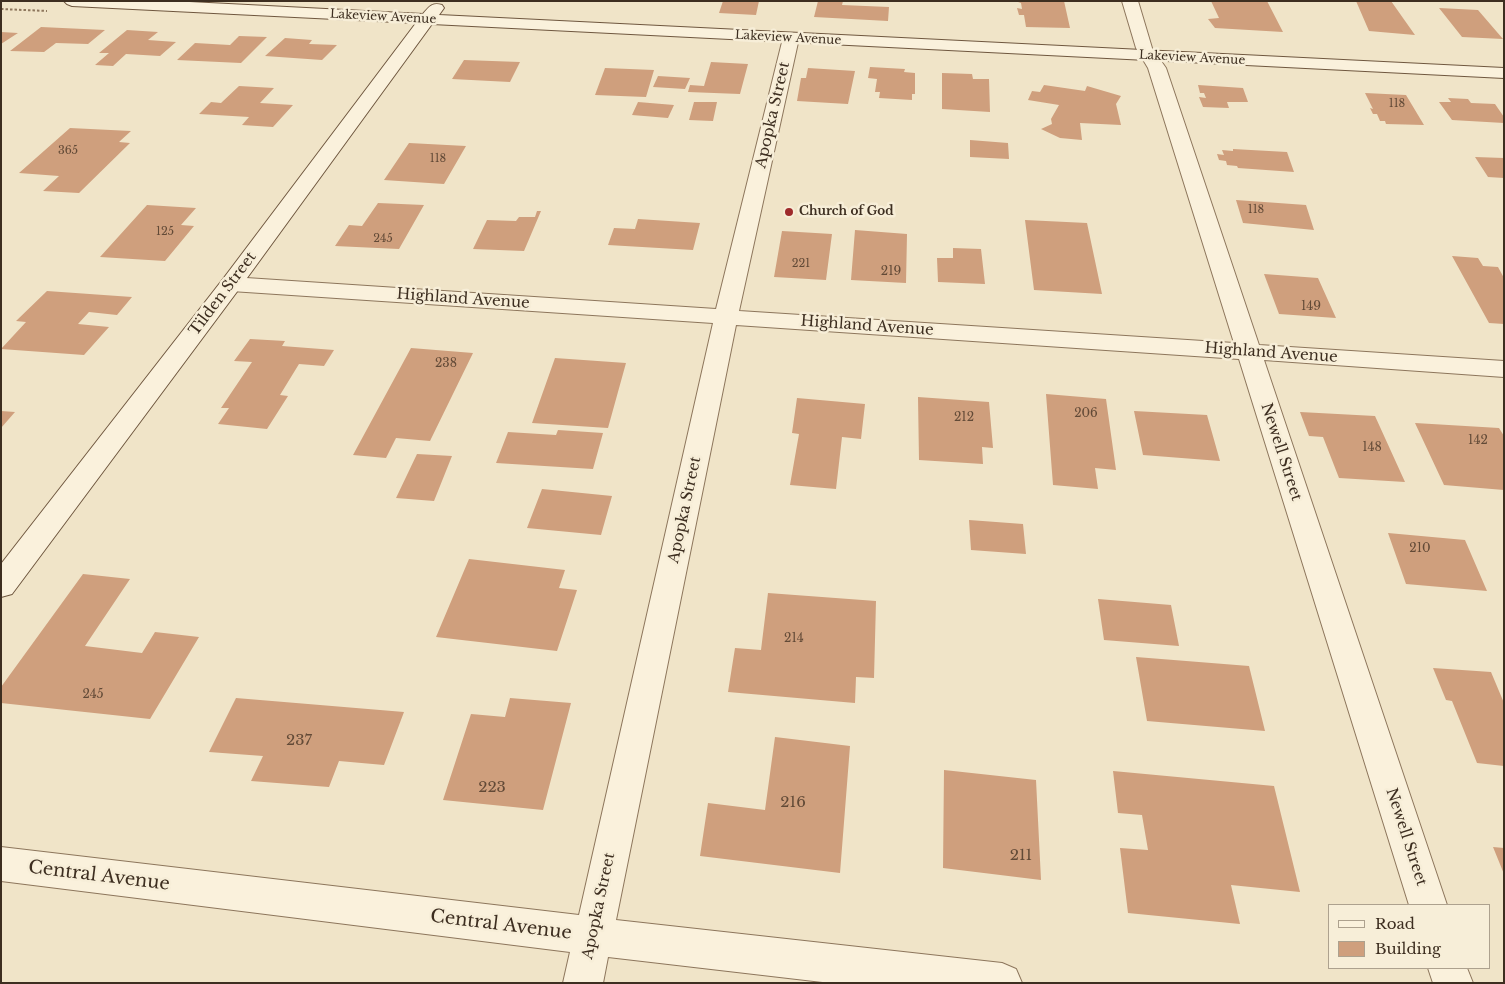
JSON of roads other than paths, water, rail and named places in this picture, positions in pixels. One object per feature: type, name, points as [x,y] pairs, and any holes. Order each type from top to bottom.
[{"type":"street","name":"Lakeview Avenue","points":[[72,1],[1504,73]]},
{"type":"street","name":"Tilden Street","points":[[1,586],[231,284],[442,1]]},
{"type":"street","name":"Newell Street","points":[[1130,1],[1144,48],[1157,68],[1428,904]]},
{"type":"street","name":"Apopka Street","points":[[583,983],[726,317],[791,38]]},
{"type":"street","name":"Highland Avenue","points":[[231,284],[1504,369]]},
{"type":"street","name":"Central Avenue","points":[[1,864],[592,936],[1002,983]]},
{"type":"street","points":[[1448,969],[1453,983]]},
{"type":"place","name":"Church of God","points":[[789,212]]}]
